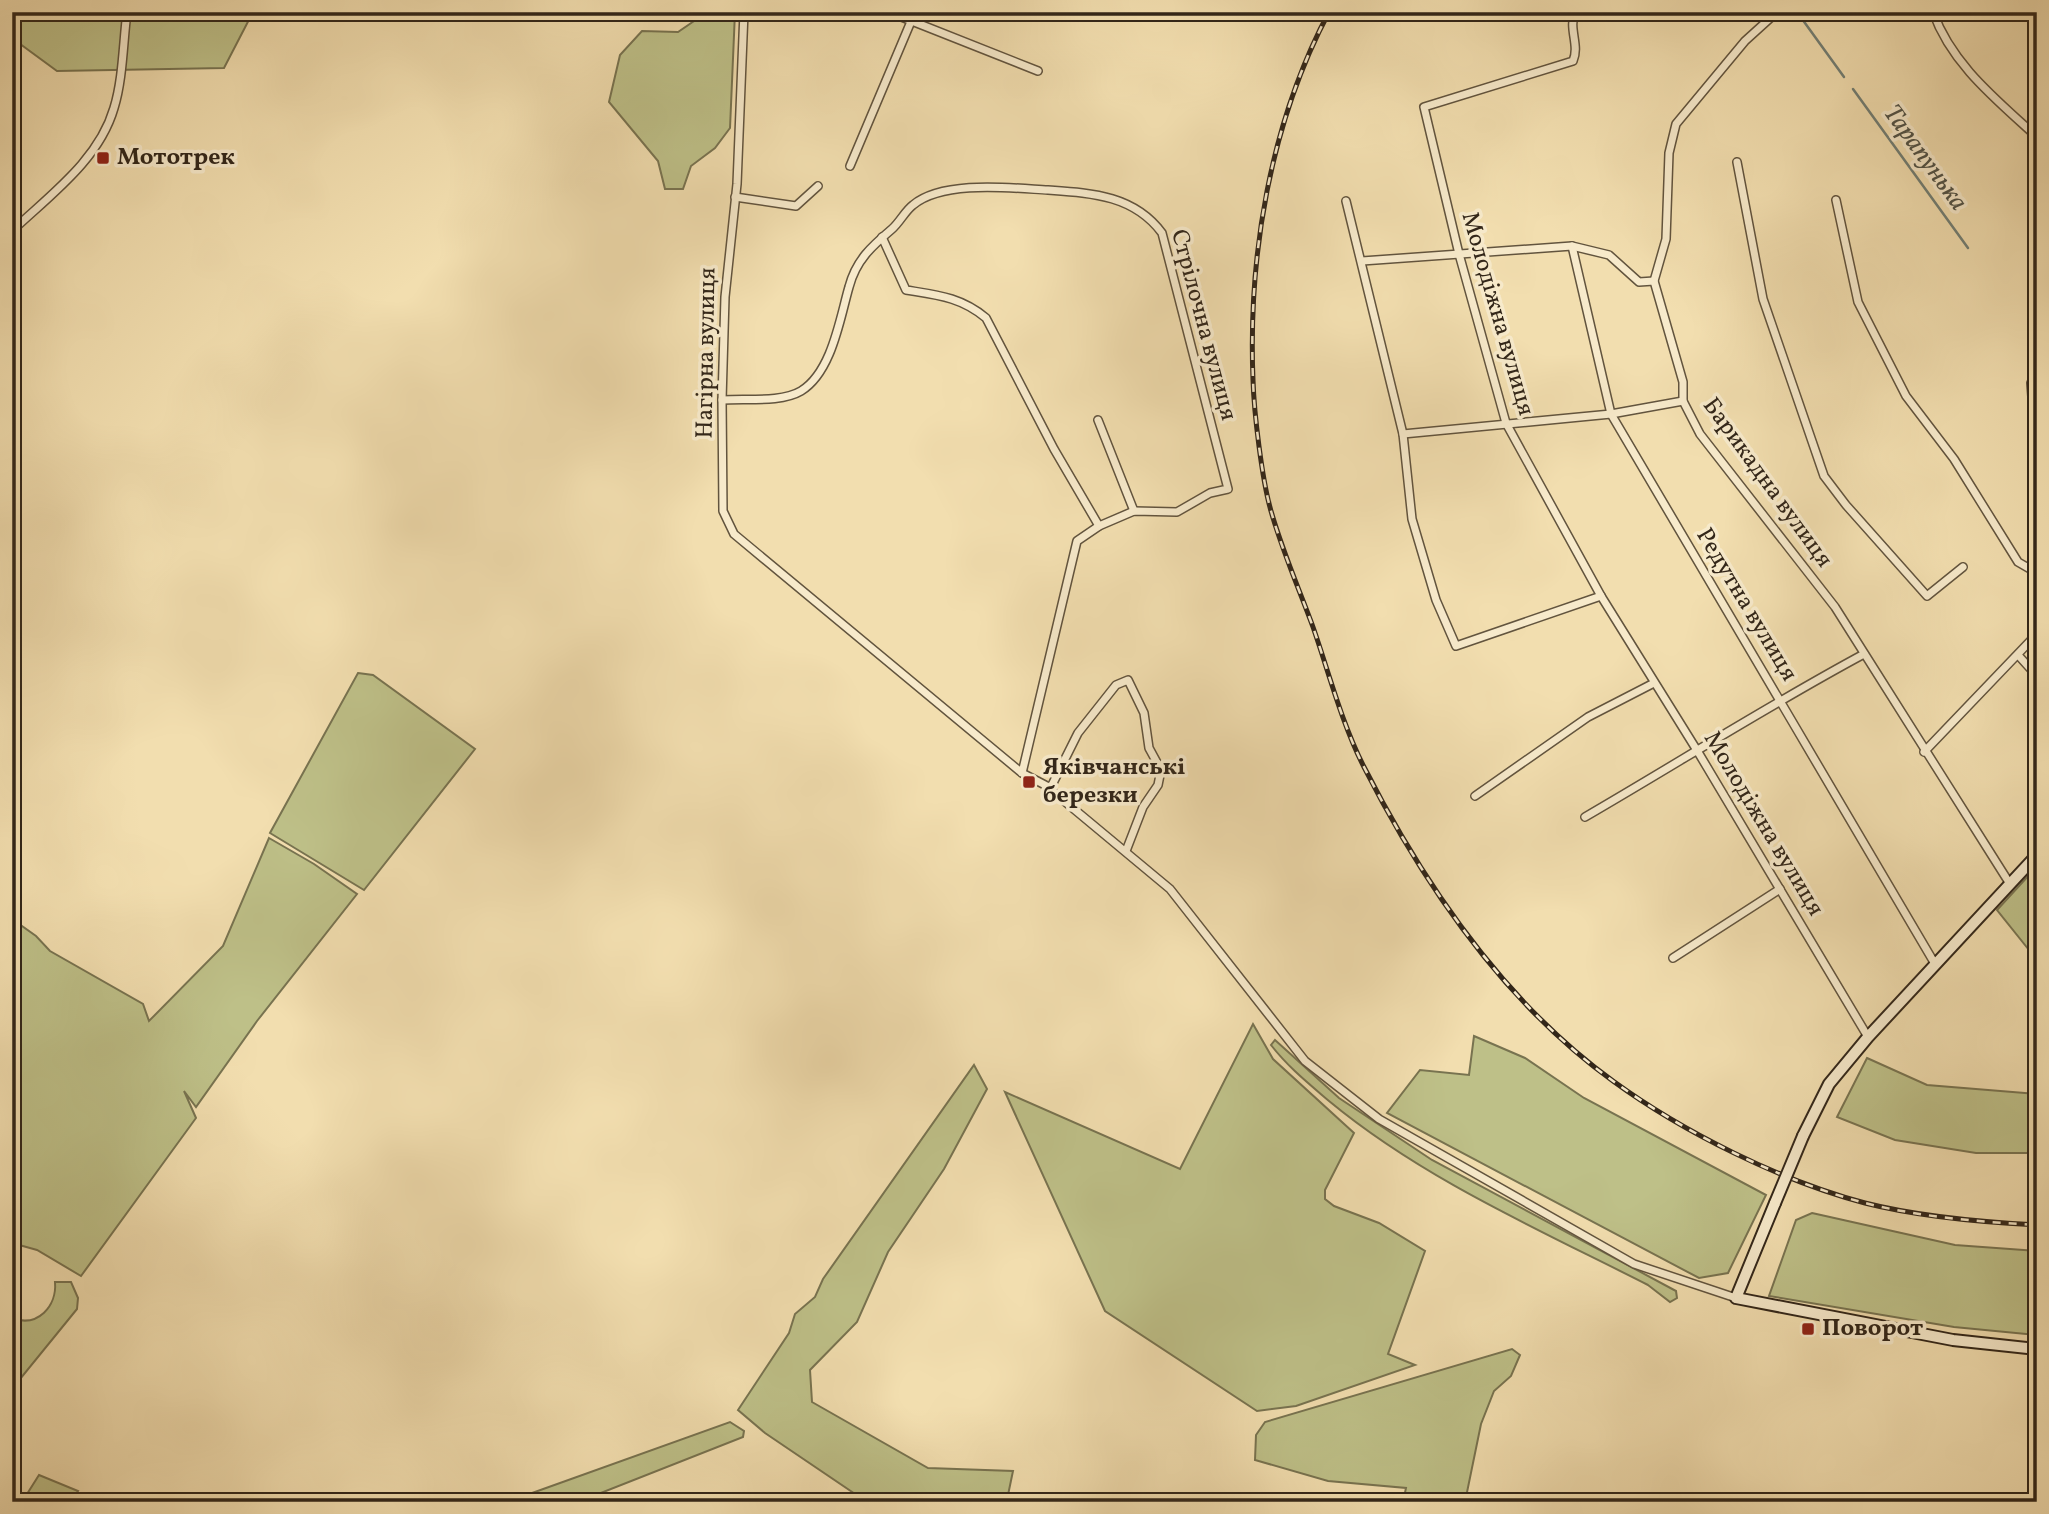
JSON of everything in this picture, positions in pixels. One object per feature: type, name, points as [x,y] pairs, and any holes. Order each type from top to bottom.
[{"type":"street","points":[[12,231],[100,142],[115,106],[127,12]]},
{"type":"street","name":"Нагірна вулиця","points":[[744,12],[735,197],[725,297],[723,511],[734,534],[757,556],[1022,773]]},
{"type":"street","points":[[889,12],[1038,71]]},
{"type":"street","points":[[850,166],[915,12]]},
{"type":"street","name":"Молодіжна вулиця","points":[[1576,12],[1570,23],[1577,52],[1573,61],[1424,107],[1459,254],[1506,423],[1601,596],[1698,752],[1868,1037]]},
{"type":"street","points":[[1362,261],[1572,247],[1609,255],[1639,282],[1654,281],[1666,239],[1669,153],[1676,124],[1745,41],[1777,12]]},
{"type":"street","points":[[1933,12],[1943,40],[1969,72],[2037,137]]},
{"type":"street","points":[[1737,162],[1763,299],[1824,476],[1846,505],[1927,596],[1963,567]]},
{"type":"street","points":[[735,197],[796,206],[818,186]]},
{"type":"street","name":"Стрілочна вулиця","points":[[722,400],[781,396],[800,391],[817,374],[839,332],[855,268],[862,256],[912,205],[928,195],[988,186],[1115,197],[1143,213],[1162,233],[1228,489],[1210,493],[1177,512],[1134,511]]},
{"type":"street","points":[[1346,201],[1403,434],[1412,519],[1436,600],[1456,646],[1601,596]]},
{"type":"street","points":[[1836,201],[1858,302],[1906,396],[1954,459],[2018,562],[2037,573]]},
{"type":"street","points":[[882,237],[905,290],[970,304],[986,318],[1054,449],[1099,526]]},
{"type":"street","name":"Редутна вулиця","points":[[1572,247],[1611,414],[1936,964]]},
{"type":"street","name":"Барикадна вулиця","points":[[1654,281],[1683,382],[1683,401],[1700,434],[1835,607],[1924,752],[2010,884]]},
{"type":"street","points":[[2034,424],[2031,383],[2037,370]]},
{"type":"street","points":[[1403,434],[1611,414],[1683,401]]},
{"type":"street","points":[[1098,420],[1134,511],[1099,526],[1077,541],[1022,773],[1050,789],[1170,889],[1305,1061],[1379,1119],[1634,1264],[1736,1298],[1952,1340],[2037,1349]]},
{"type":"street","points":[[1924,752],[2037,634]]},
{"type":"street","points":[[1585,817],[1698,752],[1779,699],[1864,654]]},
{"type":"street","points":[[2018,655],[2037,676]]},
{"type":"street","points":[[1050,789],[1078,733],[1116,685],[1128,680],[1144,713],[1149,748],[1161,770],[1158,785],[1143,807],[1126,851]]},
{"type":"street","points":[[1475,796],[1588,717],[1654,683]]},
{"type":"street","points":[[1736,1298],[1803,1136],[1829,1084],[1868,1037],[2037,855]]},
{"type":"street","points":[[1673,958],[1780,889]]},
{"type":"green space","points":[[12,12],[253,12],[224,68],[57,71],[12,38]]},
{"type":"green space","points":[[693,12],[735,12],[730,128],[715,148],[691,166],[683,189],[665,189],[658,161],[609,102],[620,55],[642,31],[678,32],[697,19]]},
{"type":"green space","points":[[358,673],[373,675],[475,749],[364,890],[270,833]]},
{"type":"green space","points":[[269,838],[314,864],[357,894],[257,1021],[196,1107],[184,1091],[196,1118],[81,1276],[37,1250],[12,1243],[12,919],[36,936],[50,951],[143,1004],[149,1021],[223,946]]},
{"type":"green space","points":[[2030,874],[2037,882],[2037,960],[1997,910]]},
{"type":"green space","points":[[1253,1024],[1273,1059],[1354,1133],[1325,1190],[1325,1199],[1334,1206],[1379,1223],[1425,1251],[1388,1354],[1415,1365],[1296,1406],[1257,1411],[1105,1311],[1005,1092],[1180,1169]]},
{"type":"green space","points":[[1474,1036],[1525,1058],[1584,1098],[1766,1195],[1728,1273],[1699,1278],[1387,1113],[1420,1070],[1469,1075]]},
{"type":"green space","points":[[1275,1040],[1339,1098],[1432,1160],[1676,1291],[1677,1298],[1670,1302],[1648,1285],[1483,1202],[1403,1155],[1365,1129],[1306,1081],[1271,1045]]},
{"type":"green space","points":[[1867,1058],[1927,1085],[2037,1094],[2037,1153],[1976,1153],[1895,1140],[1837,1117]]},
{"type":"green space","points":[[974,1065],[987,1089],[944,1169],[888,1252],[857,1322],[810,1370],[812,1402],[928,1468],[1013,1471],[1008,1495],[1020,1502],[867,1502],[765,1433],[738,1410],[789,1333],[795,1314],[815,1297],[823,1279]]},
{"type":"green space","points":[[1812,1213],[1955,1245],[2037,1251],[2037,1335],[1954,1327],[1769,1296],[1796,1220]]},
{"type":"green space","points":[[55,1282],[71,1282],[78,1298],[77,1309],[12,1389],[12,1318],[30,1320],[44,1313],[53,1299]]},
{"type":"green space","points":[[1512,1349],[1520,1355],[1511,1376],[1494,1391],[1481,1424],[1465,1502],[1403,1502],[1406,1488],[1328,1481],[1255,1460],[1256,1435],[1265,1422]]},
{"type":"green space","points":[[730,1422],[744,1431],[743,1437],[578,1502],[507,1502]]},
{"type":"green space","points":[[39,1475],[78,1491],[71,1502],[22,1502]]},
{"type":"waterway","name":"Тарапунька","points":[[1797,12],[1844,77]]},
{"type":"waterway","name":"Тарапунька","points":[[1853,89],[1968,248]]},
{"type":"railway","points":[[1329,12],[1292,99],[1267,191],[1254,286],[1254,394],[1262,465],[1275,526],[1349,733],[1387,811],[1441,898],[1470,939],[1503,978],[1537,1016],[1574,1050],[1640,1100],[1734,1153],[1833,1194],[1886,1208],[1929,1215],[2037,1225]]},
{"type":"place","name":"Мототрек","points":[[103,158]]},
{"type":"place","name":"Яківчанські березки","points":[[1029,782]]},
{"type":"place","name":"Поворот","points":[[1808,1329]]}]
